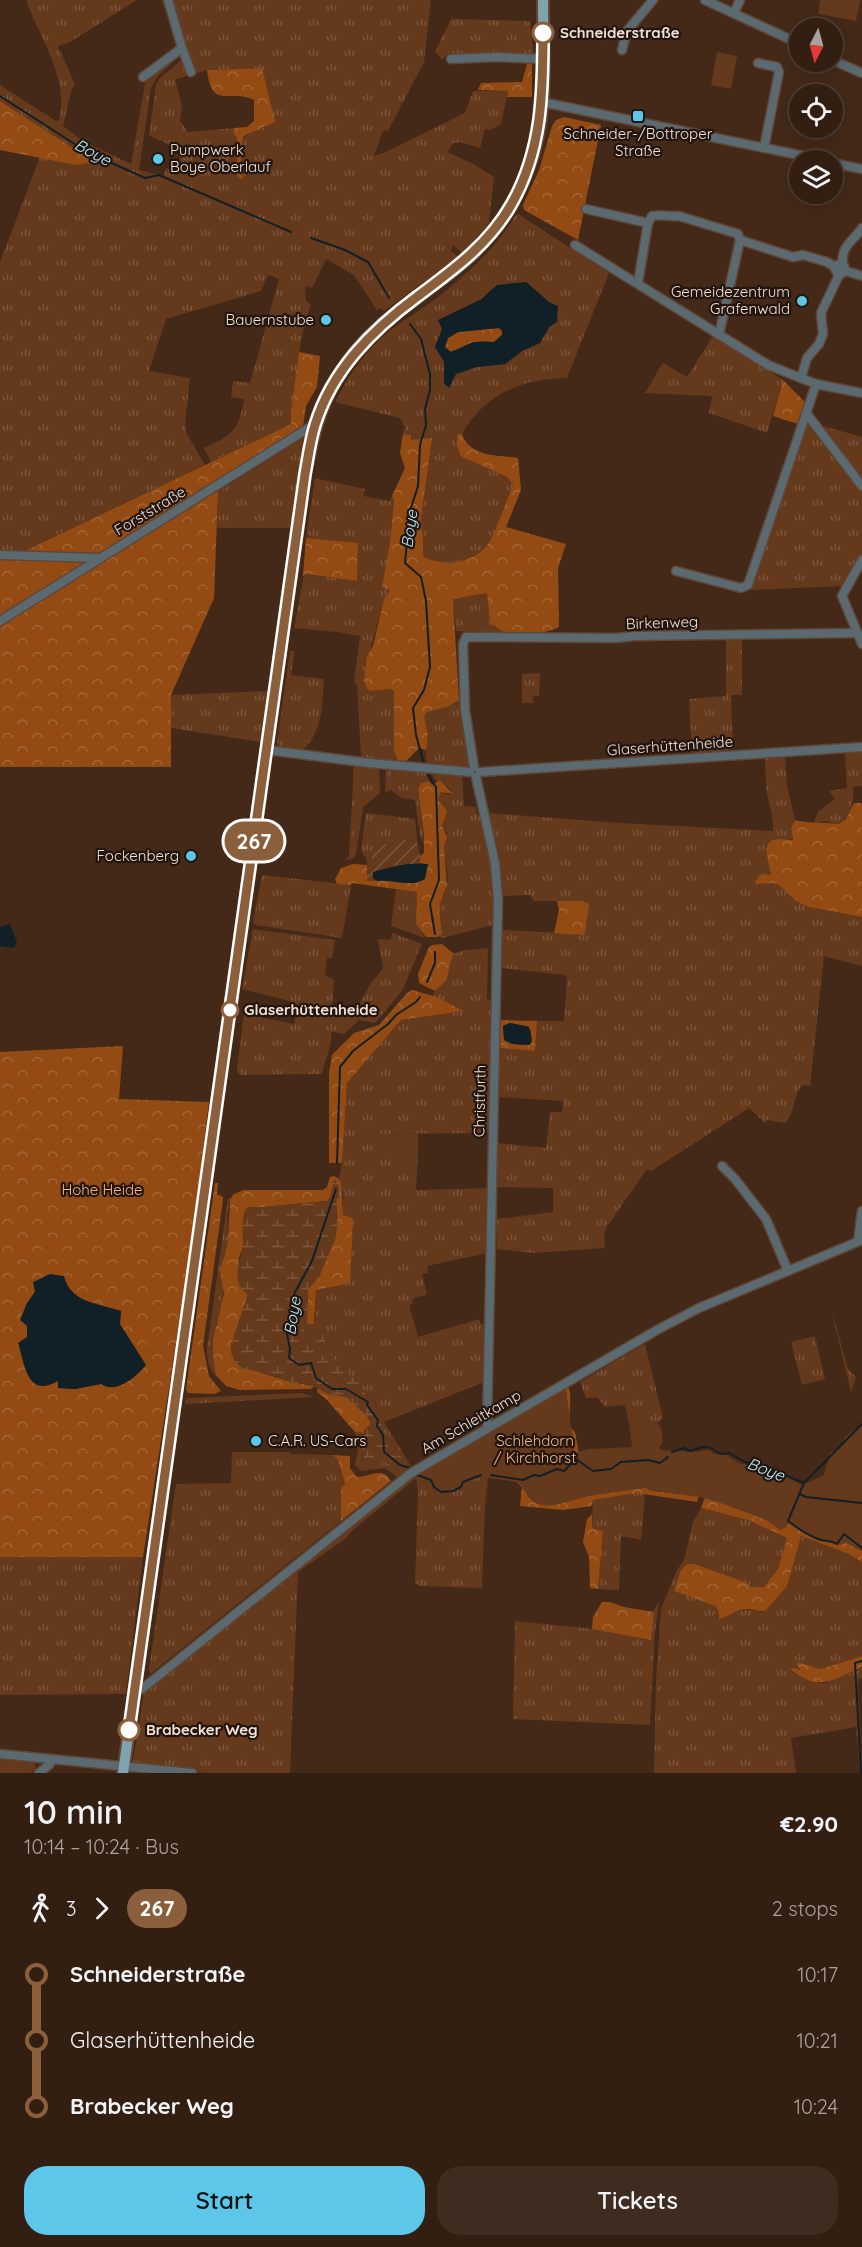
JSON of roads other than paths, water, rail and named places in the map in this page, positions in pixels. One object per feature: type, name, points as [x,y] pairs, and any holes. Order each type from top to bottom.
[{"type":"main road","points":[[124,1769],[305,474],[315,424],[329,391],[348,360],[367,338],[388,319],[457,268],[492,232],[510,206],[534,150],[542,102],[543,0]]},
{"type":"street","points":[[168,0],[191,72]]},
{"type":"street","points":[[621,50],[627,31],[653,0]]},
{"type":"street","points":[[705,0],[789,39]]},
{"type":"street","points":[[734,13],[740,0]]},
{"type":"street","points":[[143,77],[182,48]]},
{"type":"street","points":[[451,59],[497,57],[543,59]]},
{"type":"street","points":[[758,63],[777,68],[779,72],[764,148]]},
{"type":"street","points":[[843,65],[862,73]]},
{"type":"street","points":[[542,102],[789,153]]},
{"type":"street","points":[[843,165],[862,169]]},
{"type":"street","points":[[586,209],[648,223]]},
{"type":"street","points":[[638,283],[648,223],[654,215],[679,216],[738,234],[740,240],[719,334]]},
{"type":"street","points":[[801,378],[807,358],[819,344],[823,334],[821,313],[826,300],[834,290],[844,253],[849,241],[862,228]]},
{"type":"street","points":[[740,240],[793,257],[803,255],[819,259],[862,276]]},
{"type":"street","points":[[575,245],[768,365],[816,384],[862,393]]},
{"type":"street","points":[[676,571],[741,588],[747,587],[816,384]]},
{"type":"street","points":[[807,414],[862,486]]},
{"type":"street","name":"Forststraße","points":[[0,621],[315,424]]},
{"type":"street","points":[[0,555],[99,558]]},
{"type":"street","points":[[862,560],[842,596],[862,645]]},
{"type":"street","name":"Birkenweg","points":[[466,637],[605,638],[858,633]]},
{"type":"street","name":"Christfurth","points":[[466,637],[463,644],[465,710],[475,772],[495,863],[498,899],[487,1427]]},
{"type":"street","name":"Glaserhüttenheide","points":[[267,750],[369,763],[475,772],[862,747]]},
{"type":"street","points":[[722,1166],[766,1219],[788,1271]]},
{"type":"street","points":[[860,1241],[862,1210]]},
{"type":"street","name":"Am Schleitkamp","points":[[135,1690],[142,1689],[411,1473],[487,1427],[699,1308],[860,1241]]},
{"type":"street","points":[[0,1754],[124,1769],[192,1773]]},
{"type":"street","points":[[39,1773],[50,1764],[50,1759]]},
{"type":"waterway","name":"Boye","points":[[0,96],[87,152],[145,178],[159,175],[291,232]]},
{"type":"waterway","name":"Boye","points":[[311,238],[345,250],[368,262],[389,298]]},
{"type":"waterway","name":"Boye","points":[[410,324],[421,339],[430,374],[430,390],[425,409],[426,425],[420,445],[418,486],[410,511],[405,563],[421,577],[426,601],[430,667],[424,690],[413,708],[416,735],[424,764]]},
{"type":"waterway","name":"Boye","points":[[428,775],[436,787],[439,880],[430,904],[435,934]]},
{"type":"waterway","name":"Boye","points":[[427,982],[435,963],[435,952]]},
{"type":"waterway","name":"Boye","points":[[337,1163],[340,1067],[353,1051],[420,997]]},
{"type":"waterway","name":"Boye","points":[[336,1189],[312,1261],[294,1294],[292,1317],[287,1334],[289,1358],[299,1365],[311,1363],[316,1378],[332,1389],[346,1389],[368,1402],[367,1405],[378,1420],[377,1426],[383,1435],[384,1452],[400,1465],[410,1468]]},
{"type":"waterway","points":[[804,1483],[862,1424]]},
{"type":"waterway","name":"Boye","points":[[672,1452],[684,1448],[690,1451],[709,1447],[721,1454],[729,1453],[745,1462],[768,1468],[804,1483],[788,1521],[820,1540],[837,1544],[844,1534],[862,1548]]},
{"type":"waterway","name":"Boye","points":[[491,1475],[523,1480],[557,1469],[564,1471],[576,1459],[593,1471],[611,1469],[621,1462],[648,1460],[660,1463],[668,1457]]},
{"type":"waterway","name":"Boye","points":[[417,1475],[431,1480],[434,1487],[441,1492],[453,1491],[461,1487],[463,1482],[481,1475]]},
{"type":"waterway","points":[[800,1494],[806,1497],[862,1503]]},
{"type":"waterway","name":"Boye","points":[[861,1773],[855,1663],[862,1661]]},
{"type":"place","name":"Schneiderstraße","points":[[543,33]]},
{"type":"place","name":"Schneider-/Bottroper Straße","points":[[638,116]]},
{"type":"place","name":"Pumpwerk Boye Oberlauf","points":[[158,159]]},
{"type":"place","name":"Gemeidezentrum Grafenwald","points":[[802,301]]},
{"type":"place","name":"Bauernstube","points":[[326,320]]},
{"type":"place","name":"Fockenberg","points":[[191,856]]},
{"type":"place","name":"Glaserhüttenheide","points":[[230,1010]]},
{"type":"place","name":"C.A.R. US-Cars","points":[[256,1441]]},
{"type":"place","name":"Brabecker Weg","points":[[129,1730]]},
{"type":"park label","name":"Hohe Heide","points":[[102,1190]]},
{"type":"park label","name":"Schlehdorn / Kirchhorst","points":[[535,1450]]}]
